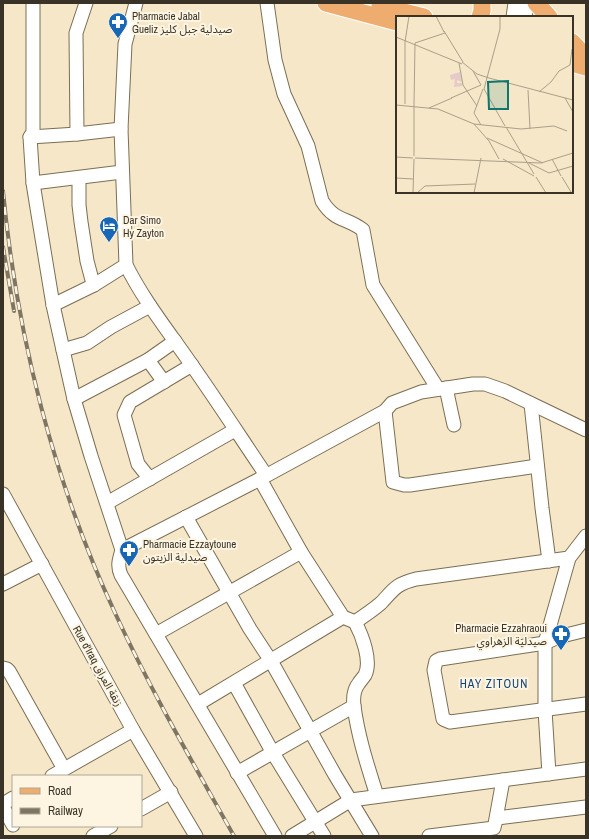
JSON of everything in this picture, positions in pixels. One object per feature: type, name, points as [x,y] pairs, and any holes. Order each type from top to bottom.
[{"type":"main road","points":[[326,3],[396,22]]},
{"type":"main road","points":[[368,3],[420,16]]},
{"type":"main road","points":[[480,16],[482,3]]},
{"type":"main road","points":[[536,3],[548,16]]},
{"type":"main road","points":[[573,43],[586,57]]},
{"type":"main road","points":[[573,63],[586,67]]},
{"type":"street","points":[[34,3],[33,132],[30,137],[33,183],[53,305],[74,399],[122,550],[118,564],[119,571],[275,836]]},
{"type":"street","points":[[77,134],[76,33],[86,3]]},
{"type":"street","points":[[136,3],[125,44],[121,129],[126,265],[150,306],[176,341],[235,430],[263,477],[301,552],[343,617],[356,622],[362,635],[367,663],[365,675],[358,684],[354,693],[354,706],[365,757],[377,796]]},
{"type":"street","points":[[267,3],[275,60],[284,94],[308,146],[322,201],[326,208],[334,216],[358,226],[363,230],[373,285],[442,389],[454,425]]},
{"type":"street","points":[[513,16],[515,3]]},
{"type":"street","points":[[525,16],[527,3]]},
{"type":"street","points":[[30,137],[121,129]]},
{"type":"street","points":[[33,183],[122,172]]},
{"type":"street","points":[[80,178],[79,205],[81,222],[87,261],[94,285]]},
{"type":"street","points":[[53,305],[94,285],[126,265]]},
{"type":"street","points":[[63,350],[87,343],[110,327],[150,306]]},
{"type":"street","points":[[74,399],[148,360],[176,341]]},
{"type":"street","points":[[148,360],[164,382]]},
{"type":"street","points":[[150,479],[138,464],[124,415],[130,402],[192,365]]},
{"type":"street","points":[[122,550],[263,477],[385,411],[392,403],[408,396],[473,384],[485,384],[495,387],[586,430]]},
{"type":"street","points":[[531,404],[549,561]]},
{"type":"street","points":[[385,411],[394,482],[410,485],[537,466]]},
{"type":"street","points":[[107,503],[235,430]]},
{"type":"street","name":"Rue d'Iraq زنقة العراق","points":[[3,494],[133,730],[196,836]]},
{"type":"street","points":[[186,518],[250,630],[271,661],[309,732],[372,836]]},
{"type":"street","points":[[549,774],[545,710],[545,643],[569,558],[586,536]]},
{"type":"street","points":[[156,634],[301,552]]},
{"type":"street","points":[[356,622],[376,607],[393,589],[404,582],[416,579],[569,558]]},
{"type":"street","points":[[3,584],[42,564]]},
{"type":"street","points":[[198,704],[343,617]]},
{"type":"street","points":[[586,630],[558,637],[545,643],[440,659],[436,661],[434,670],[443,719],[446,721],[455,722],[586,704]]},
{"type":"street","points":[[3,668],[9,671],[64,769]]},
{"type":"street","points":[[234,683],[273,753],[324,836]]},
{"type":"street","points":[[237,773],[354,706]]},
{"type":"street","points":[[54,775],[133,730]]},
{"type":"street","points":[[292,836],[351,800],[586,769]]},
{"type":"street","points":[[495,827],[503,780]]},
{"type":"street","points":[[142,808],[171,792]]},
{"type":"street","points":[[7,816],[12,801]]},
{"type":"street","points":[[429,836],[495,827],[586,807]]},
{"type":"street","points":[[14,827],[19,836]]},
{"type":"railway","points":[[3,191],[9,246],[29,355],[42,408],[74,514],[94,565],[129,643],[173,727],[234,836]]},
{"type":"railway","points":[[3,247],[14,311]]},
{"type":"place","name":"Pharmacie Jabal Gueliz صيدلية جبل كليز","points":[[118,39]]},
{"type":"place","name":"Dar Simo Hy Zayton","points":[[109,243]]},
{"type":"place","name":"Pharmacie Ezzaytoune صيدلية الزيتون","points":[[129,567]]},
{"type":"place","name":"Pharmacie Ezzahraoui صيدلية الزهراوي","points":[[561,651]]},
{"type":"district","name":"HAY ZITOUN","points":[[494,684]]}]
